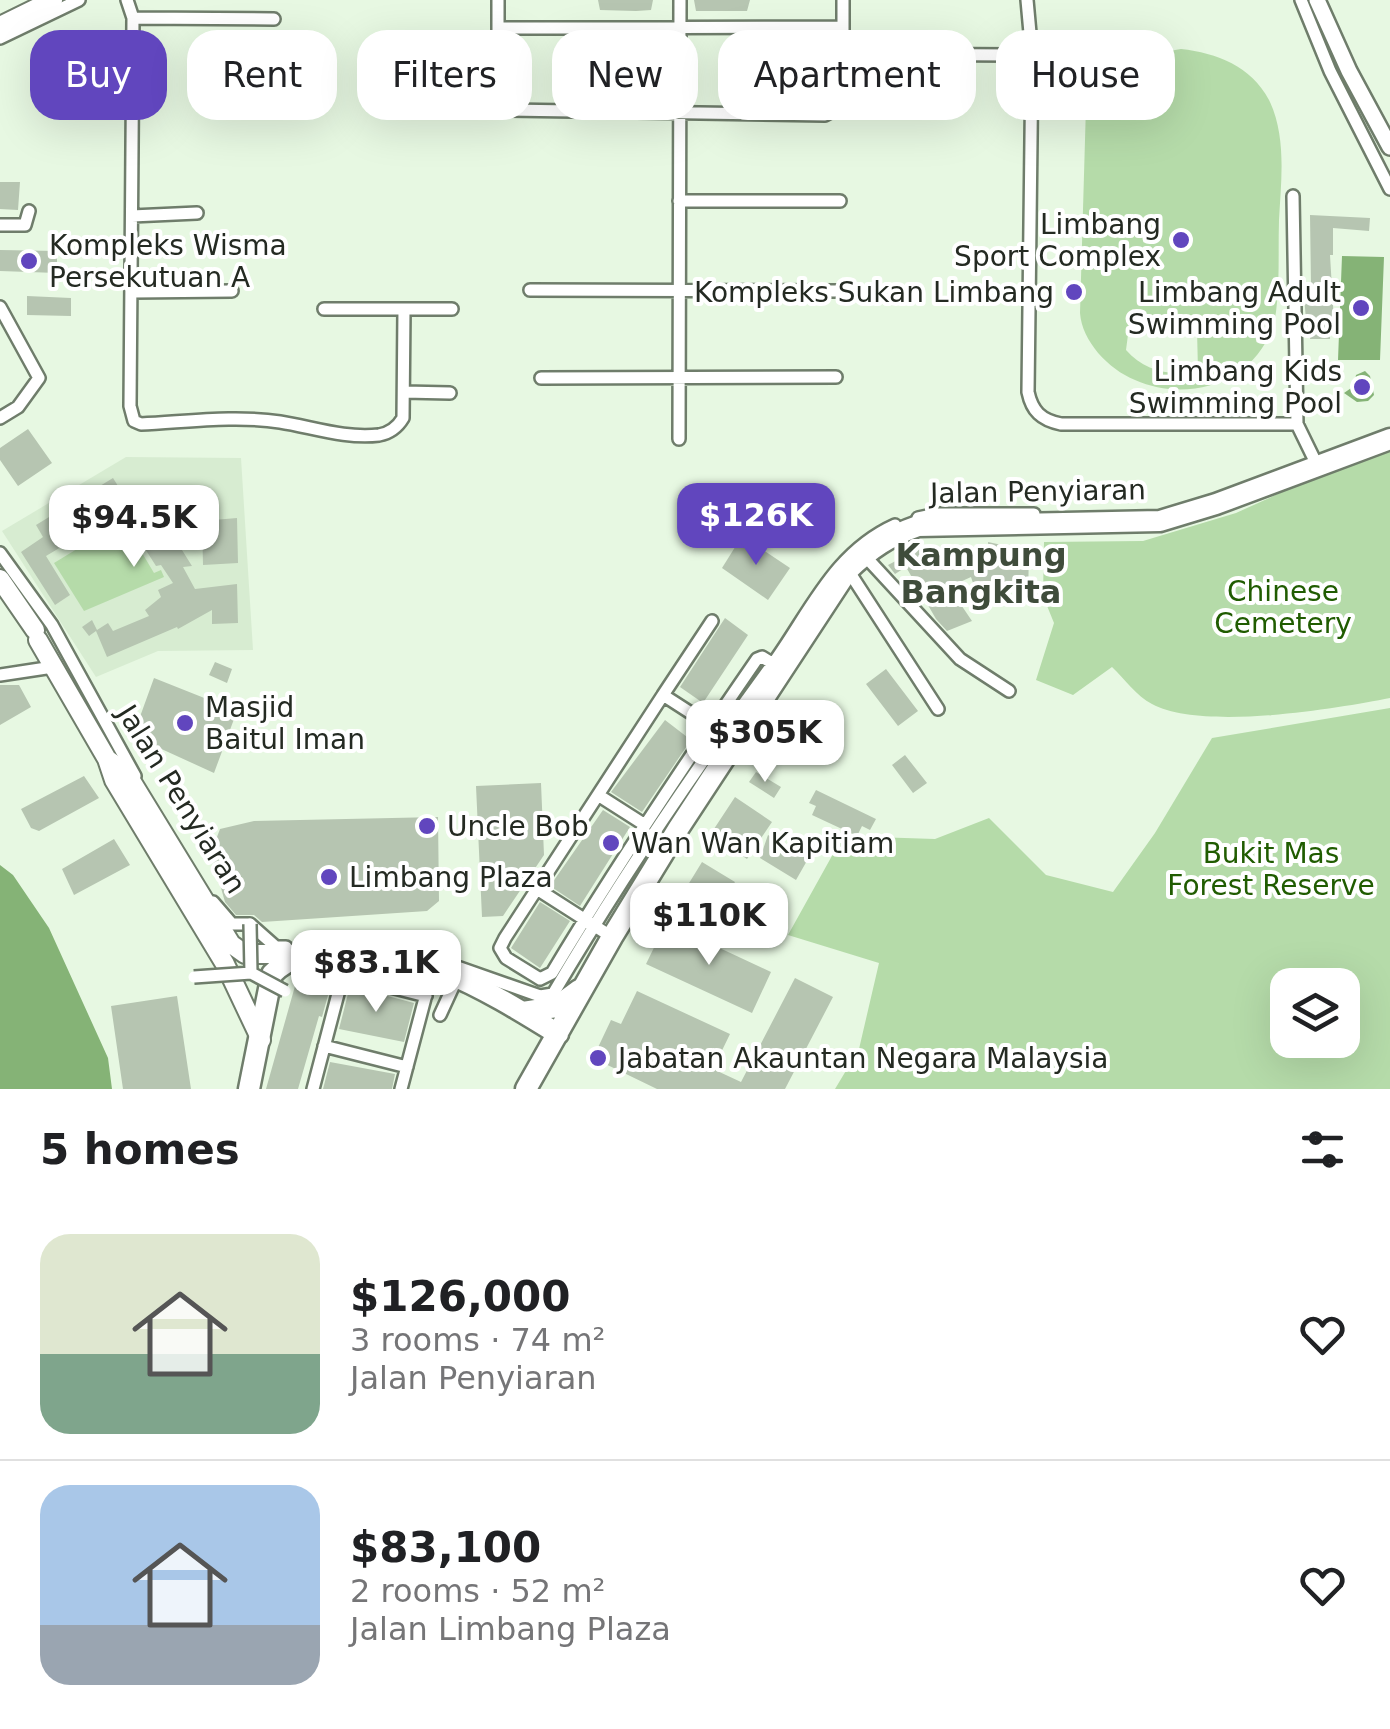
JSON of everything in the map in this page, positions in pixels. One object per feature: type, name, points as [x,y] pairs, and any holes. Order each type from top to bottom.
[{"type":"highway","points":[[526,1089],[587,981],[596,927],[728,725],[778,666],[848,570],[864,555],[892,535],[918,526],[1160,521],[1188,514],[1390,435]]},
{"type":"highway","points":[[249,1089],[272,974],[282,963],[307,954],[349,952],[433,968],[523,1012],[558,1034]]},
{"type":"highway","points":[[523,1012],[556,1008],[587,981]]},
{"type":"highway","points":[[523,1012],[536,1031],[542,1061]]},
{"type":"main road","points":[[0,26],[53,0]]},
{"type":"main road","points":[[1317,0],[1390,147]]},
{"type":"main road","points":[[0,579],[242,994],[261,1040]]},
{"type":"main road","points":[[107,759],[127,774],[231,944],[245,954],[307,954]]},
{"type":"street","points":[[0,38],[80,0]]},
{"type":"street","points":[[127,0],[133,18],[130,406],[134,421],[141,424],[250,420],[378,435],[398,426],[403,418],[404,309]]},
{"type":"street","points":[[498,0],[498,96],[506,110],[552,111]]},
{"type":"street","points":[[680,0],[680,28]]},
{"type":"street","points":[[498,28],[844,28],[842,0]]},
{"type":"street","points":[[1027,0],[1032,55],[1028,392],[1031,404],[1048,422],[1061,424],[1297,424]]},
{"type":"street","points":[[1302,0],[1330,71],[1390,189]]},
{"type":"street","points":[[133,18],[274,19]]},
{"type":"street","points":[[679,439],[680,120]]},
{"type":"street","points":[[1293,196],[1297,424],[1316,462]]},
{"type":"street","points":[[679,202],[840,201]]},
{"type":"street","points":[[0,225],[26,225],[28,212]]},
{"type":"street","points":[[132,216],[197,214]]},
{"type":"street","points":[[132,292],[232,290]]},
{"type":"street","points":[[530,290],[838,291]]},
{"type":"street","points":[[0,307],[39,378],[18,407],[0,418]]},
{"type":"street","points":[[324,309],[452,309]]},
{"type":"street","points":[[541,378],[836,378]]},
{"type":"street","points":[[404,392],[450,393]]},
{"type":"street","name":"Jalan Penyiaran","points":[[778,666],[825,583],[848,554],[872,536],[906,521],[950,514],[1150,515],[1177,511],[1316,462]]},
{"type":"street","name":"Jalan Penyiaran","points":[[0,553],[52,625],[207,896],[232,924],[250,924],[276,947],[376,948],[486,975],[540,996],[553,994],[596,927]]},
{"type":"street","points":[[864,555],[960,659],[1008,691]]},
{"type":"street","points":[[848,570],[938,709]]},
{"type":"street","points":[[663,695],[728,725],[645,825],[596,927],[546,977],[533,976],[506,958],[500,948],[502,942],[538,889],[598,795],[663,695],[712,621]]},
{"type":"street","points":[[0,675],[54,667]]},
{"type":"street","points":[[598,795],[645,825]]},
{"type":"street","points":[[538,889],[596,927]]},
{"type":"street","points":[[250,924],[251,973]]},
{"type":"street","points":[[313,1089],[349,952]]},
{"type":"street","points":[[401,1089],[433,968]]},
{"type":"street","points":[[194,977],[251,973],[285,991]]},
{"type":"street","points":[[343,975],[426,996]]},
{"type":"street","points":[[440,1016],[457,978]]},
{"type":"street","points":[[324,1046],[407,1067]]},
{"type":"shaded area","name":"Limbang Adult Swimming Pool","points":[[1342,256],[1384,257],[1380,360],[1338,360]]},
{"type":"shaded area","name":"Limbang Kids Swimming Pool","points":[[1365,371],[1374,395],[1368,401],[1357,402],[1344,393],[1354,386],[1356,375]]},
{"type":"shaded area","points":[[126,457],[241,458],[253,650],[158,651],[96,677],[2,531]]},
{"type":"shaded area","points":[[0,865],[13,875],[49,928],[108,1058],[112,1089],[0,1089]]},
{"type":"green space","name":"Limbang Sport Complex","points":[[1175,50],[1207,54],[1243,70],[1269,100],[1282,159],[1276,312],[1257,355],[1223,381],[1180,389],[1157,387],[1115,369],[1098,353],[1086,334],[1080,313],[1086,120],[1175,120]],"holes":[[[1129,327],[1197,330],[1198,371],[1159,371],[1141,363],[1126,350]]]},
{"type":"green space","name":"Chinese Cemetery","points":[[1390,443],[1390,698],[1269,715],[1202,716],[1174,712],[1146,701],[1112,667],[1073,695],[1036,680],[1054,623],[1043,596],[1044,542],[1143,541],[1236,513]]},
{"type":"green space","points":[[123,521],[154,573],[161,570],[164,577],[84,611],[54,563]]},
{"type":"green space","name":"Bukit Mas Forest Reserve","points":[[1390,708],[1390,1089],[835,1089],[859,1049],[879,963],[788,935],[843,836],[935,839],[989,818],[1046,875],[1113,892],[1155,833],[1212,738]]},
{"type":"building","points":[[598,0],[653,0],[651,10],[636,11],[600,10]]},
{"type":"building","points":[[694,0],[750,0],[747,11],[696,11]]},
{"type":"building","points":[[0,182],[20,182],[18,210],[0,209]]},
{"type":"building","points":[[1310,215],[1370,218],[1369,231],[1333,228],[1330,255],[1334,322],[1329,323],[1330,339],[1310,339],[1312,321],[1306,320],[1304,296],[1308,296],[1311,285]]},
{"type":"building","name":"Kompleks Wisma Persekutuan A","points":[[0,250],[57,251],[57,273],[0,271]]},
{"type":"building","points":[[27,296],[71,298],[71,316],[27,315]]},
{"type":"building","points":[[28,429],[52,463],[18,486],[0,460],[0,448]]},
{"type":"building","points":[[113,478],[133,510],[150,499],[192,566],[183,567],[195,589],[237,584],[238,623],[212,624],[212,610],[178,629],[107,657],[96,631],[89,636],[82,627],[92,620],[97,630],[108,623],[113,631],[149,616],[145,610],[161,597],[158,590],[173,583],[161,565],[156,566],[121,511],[115,515],[110,507],[61,535],[66,544],[46,556],[70,595],[55,605],[21,552],[43,537],[36,525]]},
{"type":"building","points":[[237,518],[238,563],[203,565],[202,521]]},
{"type":"building","points":[[742,536],[790,568],[768,600],[722,568]]},
{"type":"building","points":[[988,542],[1029,551],[1028,597],[1000,587],[999,594],[984,596],[985,589],[976,592],[971,577],[949,587],[972,621],[947,631],[906,567],[895,574],[888,565],[924,546],[927,558],[934,559],[955,549],[958,558],[989,551]]},
{"type":"building","points":[[725,618],[748,635],[703,703],[680,687]]},
{"type":"building","points":[[215,662],[232,669],[227,683],[209,675]]},
{"type":"building","points":[[886,669],[918,711],[898,726],[866,684]]},
{"type":"building","name":"Masjid Baitul Iman","points":[[154,678],[237,711],[214,773],[133,736]]},
{"type":"building","points":[[0,685],[19,685],[31,707],[0,725]]},
{"type":"building","points":[[665,720],[691,740],[642,812],[611,792]]},
{"type":"building","points":[[905,755],[927,783],[913,793],[892,765]]},
{"type":"building","points":[[756,772],[781,787],[774,798],[749,782]]},
{"type":"building","points":[[84,776],[99,798],[39,831],[31,828],[21,809]]},
{"type":"building","points":[[541,783],[544,855],[503,916],[482,917],[476,786]]},
{"type":"building","points":[[816,790],[876,819],[870,830],[862,826],[857,836],[812,815],[816,806],[809,803]]},
{"type":"building","points":[[735,797],[772,822],[747,859],[710,835]]},
{"type":"building","points":[[603,810],[630,827],[580,906],[550,886]]},
{"type":"building","name":"Limbang Plaza","points":[[438,817],[439,901],[427,911],[262,922],[254,915],[236,915],[225,902],[211,853],[220,829],[254,821]]},
{"type":"building","points":[[768,835],[808,859],[796,880],[760,858]]},
{"type":"building","points":[[114,839],[130,865],[74,895],[62,869]]},
{"type":"building","points":[[702,862],[735,882],[709,926],[675,906]]},
{"type":"building","points":[[748,893],[777,903],[769,929],[740,919]]},
{"type":"building","points":[[540,902],[570,921],[540,968],[511,948]]},
{"type":"building","points":[[666,923],[771,972],[752,1013],[646,964]]},
{"type":"building","points":[[795,978],[833,997],[785,1089],[657,1089],[593,1058],[611,1020],[621,1024],[637,991],[730,1034],[713,1069],[741,1082]]},
{"type":"building","points":[[297,979],[330,988],[322,1017],[319,1016],[298,1089],[266,1089]]},
{"type":"building","points":[[350,986],[414,1003],[404,1042],[339,1029]]},
{"type":"building","points":[[177,996],[191,1089],[123,1089],[111,1006]]},
{"type":"building","points":[[330,1062],[395,1074],[392,1089],[323,1089]]},
{"type":"place","name":"Limbang Sport Complex","points":[[1181,240]]},
{"type":"place","name":"Kompleks Wisma Persekutuan A","points":[[29,261]]},
{"type":"place","name":"Kompleks Sukan Limbang","points":[[1074,292]]},
{"type":"place","name":"Limbang Adult Swimming Pool","points":[[1361,308]]},
{"type":"place","name":"Limbang Kids Swimming Pool","points":[[1362,387]]},
{"type":"place","name":"Masjid Baitul Iman","points":[[185,723]]},
{"type":"place","name":"Uncle Bob","points":[[427,826]]},
{"type":"place","name":"Wan Wan Kapitiam","points":[[611,843]]},
{"type":"place","name":"Limbang Plaza","points":[[329,877]]},
{"type":"place","name":"Jabatan Akauntan Negara Malaysia","points":[[598,1058]]},
{"type":"district","name":"Kampung Bangkita","points":[[981,574]]}]
